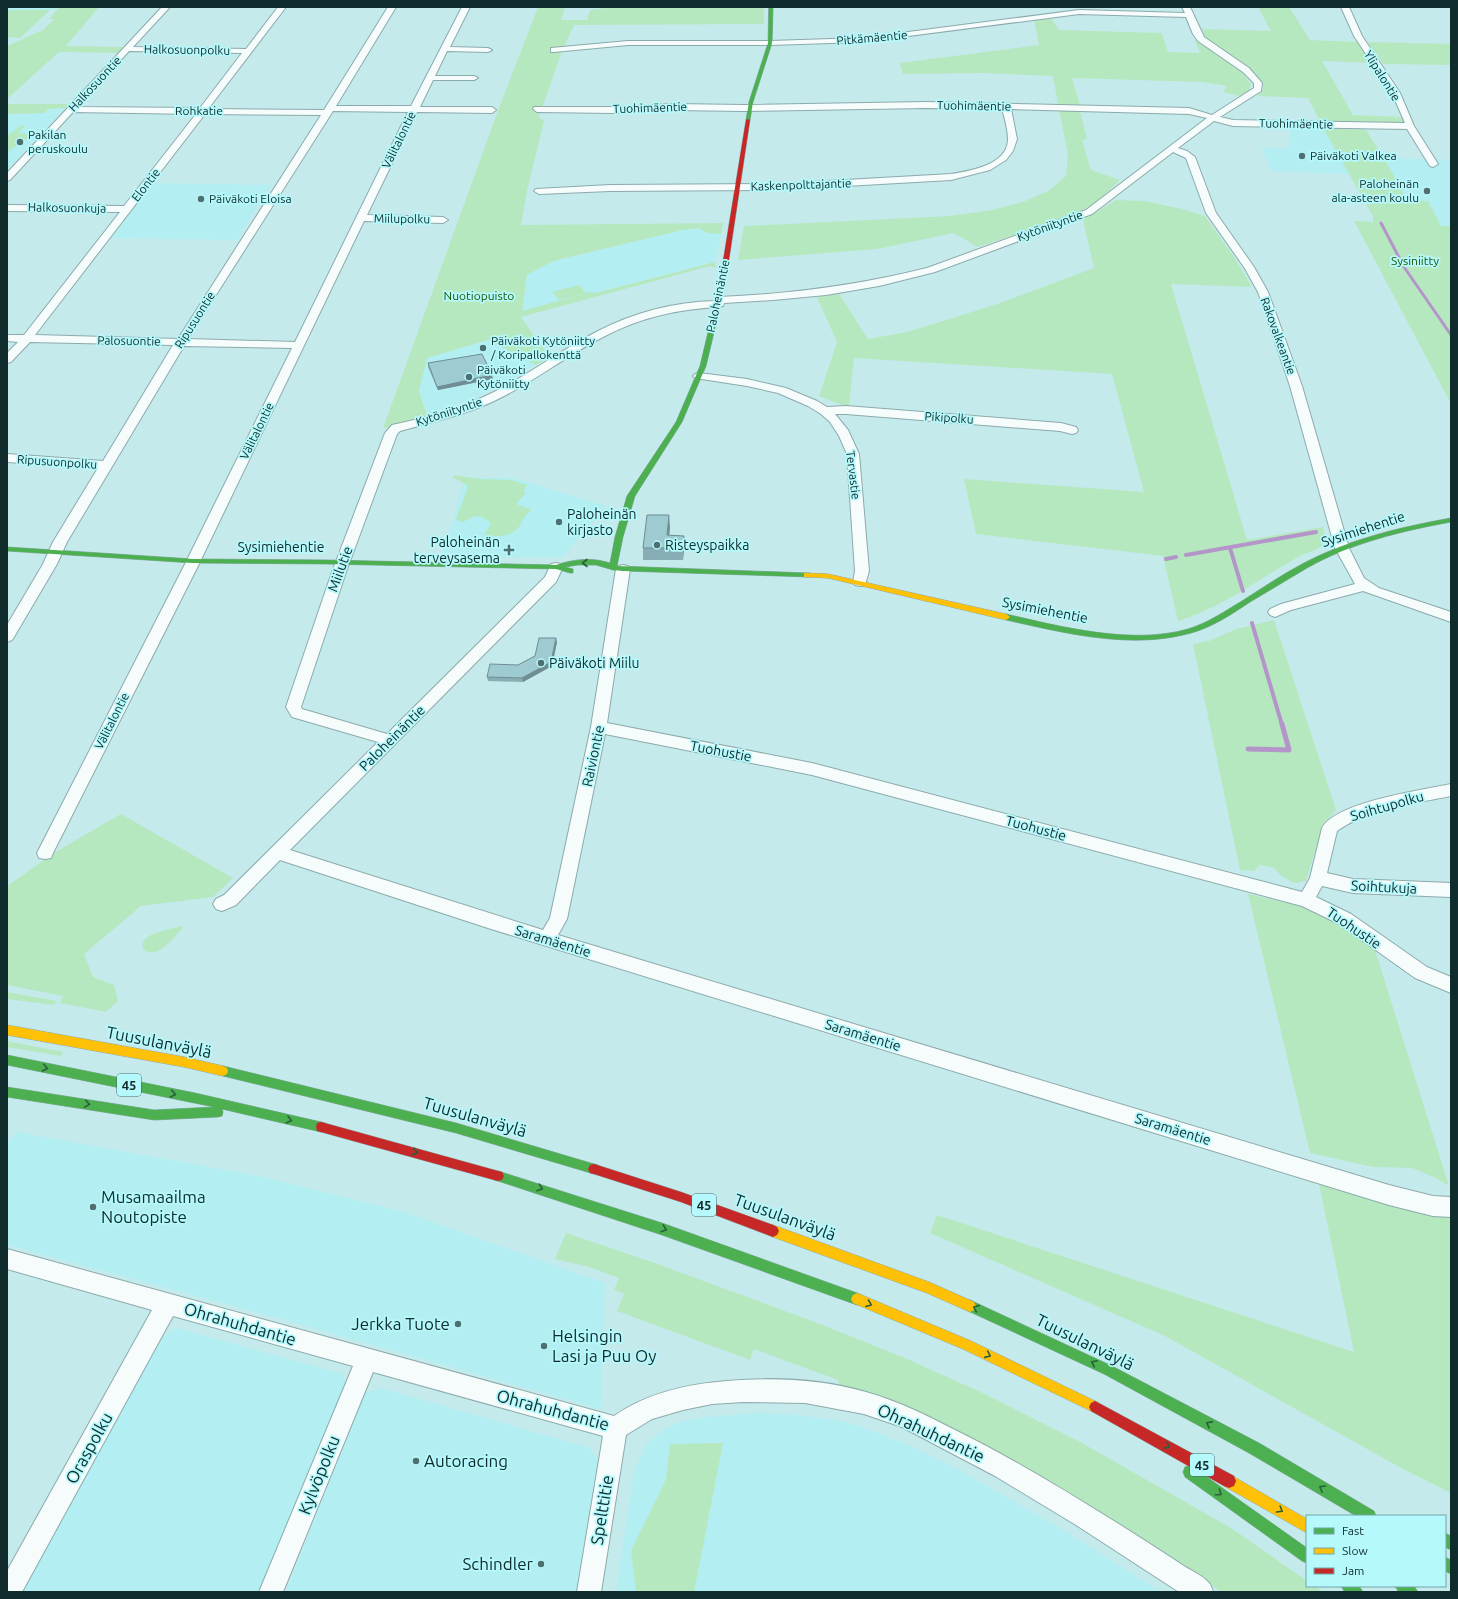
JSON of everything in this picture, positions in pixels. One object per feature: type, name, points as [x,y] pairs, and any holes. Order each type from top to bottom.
[{"type":"main road","name":"Paloheinäntie","points":[[618,568],[619,537],[631,496],[679,422],[699,376],[719,302],[751,107],[770,43],[771,7]]},
{"type":"main road","name":"Sysimiehentie","points":[[7,549],[193,561],[343,562],[556,567],[574,571],[618,568],[816,575],[860,582],[1067,631],[1101,635],[1170,635],[1199,628],[1211,623],[1300,569],[1342,548],[1387,533],[1451,520]]},
{"type":"main road","name":"Tuusulanväylä","points":[[7,1030],[184,1062],[396,1112],[536,1150],[681,1197],[922,1285],[1011,1324],[1122,1377],[1254,1448],[1366,1515]]},
{"type":"main road","name":"45","points":[[7,1060],[252,1111],[380,1142],[522,1182],[667,1230],[833,1290],[916,1323],[1096,1406],[1243,1488],[1306,1525]]},
{"type":"main road","points":[[7,1092],[154,1115],[252,1111]]},
{"type":"main road","points":[[1096,1406],[1306,1555]]},
{"type":"main road","points":[[1355,1508],[1375,1515]]},
{"type":"street","name":"Halkosuontie","points":[[7,178],[166,7]]},
{"type":"street","name":"Elontie","points":[[7,360],[27,339],[282,7]]},
{"type":"street","name":"Ripusuontie","points":[[7,637],[50,564],[63,537],[181,342],[329,110],[392,7]]},
{"type":"street","name":"Välitalontie","points":[[46,853],[193,561],[360,218],[466,7]]},
{"type":"street","name":"Kytöniityntie","points":[[396,428],[443,416],[489,399],[517,384],[587,341],[626,322],[656,312],[684,306],[786,296],[886,281],[931,270],[1089,212],[1214,118],[1255,92],[1258,87],[1258,83],[1254,77],[1246,70],[1201,39],[1197,34],[1186,7]]},
{"type":"street","name":"Ylipalontie","points":[[1345,7],[1361,41],[1396,93],[1410,126],[1433,164]]},
{"type":"street","name":"Pitkämäentie","points":[[554,50],[628,43],[770,43],[862,40],[1079,12],[1189,15]]},
{"type":"street","name":"Halkosuonpolku","points":[[127,49],[248,51]]},
{"type":"street","points":[[445,49],[488,50]]},
{"type":"street","points":[[430,78],[474,78]]},
{"type":"street","name":"Tuohimäentie","points":[[537,109],[609,110],[672,107],[926,105],[1006,106],[1189,111],[1200,112],[1214,118],[1233,123],[1410,126]]},
{"type":"street","name":"Kaskenpolttajantie","points":[[539,191],[610,188],[775,187],[933,179],[972,173],[996,163],[1008,153],[1013,139],[1006,106]]},
{"type":"street","name":"Rohkatie","points":[[71,109],[203,111],[414,109],[492,110]]},
{"type":"street","name":"Rakovalkeantie","points":[[1172,149],[1184,153],[1190,157],[1211,213],[1249,267],[1262,292],[1296,386],[1342,548],[1353,572],[1358,580],[1365,586]]},
{"type":"street","name":"Halkosuonkuja","points":[[7,208],[127,209]]},
{"type":"street","name":"Miilupolku","points":[[360,218],[443,220]]},
{"type":"street","name":"Palosuontie","points":[[7,338],[299,345]]},
{"type":"street","name":"Tervastie","points":[[699,376],[777,389],[824,411],[836,423],[846,436],[852,454],[862,571],[860,582]]},
{"type":"street","name":"Pikipolku","points":[[824,411],[846,410],[1061,427],[1072,430]]},
{"type":"street","name":"Miilutie","points":[[390,740],[297,713],[293,707],[343,562],[391,433],[396,428]]},
{"type":"street","name":"Ripusuonpolku","points":[[7,458],[107,465]]},
{"type":"street","name":"Paloheinäntie","points":[[222,904],[230,900],[243,888],[551,579],[556,567]]},
{"type":"street","name":"Raiviontie","points":[[547,938],[558,919],[599,727],[618,568]]},
{"type":"street","points":[[1275,612],[1286,607],[1365,586],[1384,595],[1451,617]]},
{"type":"street","name":"Tuohustie","points":[[599,727],[812,769],[1306,900],[1330,910],[1345,919],[1397,958],[1423,974],[1451,985]]},
{"type":"street","name":"Soihtupolku","points":[[1306,900],[1318,878],[1330,828],[1345,817],[1364,809],[1451,790]]},
{"type":"street","name":"Saramäentie","points":[[278,853],[349,877],[547,938],[1389,1195],[1433,1206],[1451,1207]]},
{"type":"street","name":"Soihtukuja","points":[[1318,878],[1353,886],[1451,890]]},
{"type":"street","name":"Ohrahuhdantie","points":[[7,1258],[616,1428],[632,1416],[655,1406],[696,1396],[731,1391],[775,1390],[854,1400],[892,1411],[983,1456],[1086,1516],[1201,1592]]},
{"type":"street","name":"Oraspolku","points":[[9,1592],[168,1303]]},
{"type":"street","name":"Kylvöpolku","points":[[271,1592],[367,1359]]},
{"type":"street","name":"Spelttitie","points":[[589,1592],[616,1428]]},
{"type":"shaded area","points":[[7,7],[59,7],[54,10],[7,10]]},
{"type":"shaded area","name":"Pakilan peruskoulu","points":[[65,108],[7,170],[7,114],[44,113],[49,109]]},
{"type":"shaded area","name":"Päiväkoti Valkea","points":[[1290,127],[1323,128],[1349,174],[1272,171],[1261,148],[1289,148]]},
{"type":"shaded area","name":"Paloheinän ala-asteen koulu","points":[[1384,158],[1451,160],[1451,226],[1441,226],[1428,201],[1407,200]]},
{"type":"shaded area","name":"Päiväkoti Eloisa","points":[[153,183],[271,185],[237,240],[111,238]]},
{"type":"shaded area","points":[[699,228],[707,233],[721,234],[715,262],[596,293],[590,292],[522,311],[527,275],[551,262],[683,230]]},
{"type":"shaded area","name":"Päiväkoti Kytöniitty","points":[[488,340],[536,365],[484,394],[427,414],[419,391],[427,358]]},
{"type":"shaded area","points":[[465,478],[513,478],[606,506],[562,557],[442,557]]},
{"type":"shaded area","points":[[17,1132],[259,1176],[404,1212],[605,1283],[601,1409],[252,1311],[7,1245],[7,1144]]},
{"type":"shaded area","points":[[176,1328],[343,1374],[346,1385],[259,1592],[23,1592],[162,1337]]},
{"type":"shaded area","points":[[381,1388],[590,1448],[598,1461],[576,1592],[286,1592],[365,1393]]},
{"type":"shaded area","points":[[759,1413],[797,1415],[836,1420],[859,1426],[913,1447],[959,1470],[1055,1525],[1161,1592],[616,1592],[634,1472],[647,1443],[663,1430],[680,1422],[705,1417]]},
{"type":"green space","points":[[59,7],[99,7],[66,46],[124,47],[118,53],[59,52],[7,99],[7,46],[43,30],[54,19],[49,19]]},
{"type":"green space","name":"Nuotiopuisto","points":[[538,7],[565,7],[561,20],[587,20],[590,10],[614,7],[764,7],[764,24],[574,25],[562,51],[539,117],[544,121],[528,186],[521,225],[723,223],[721,234],[707,233],[699,228],[683,230],[551,262],[527,275],[522,311],[590,292],[596,293],[715,262],[716,268],[710,266],[521,317],[550,358],[536,365],[488,340],[427,358],[419,391],[427,416],[383,428],[499,108]]},
{"type":"green space","points":[[1258,7],[1289,7],[1310,40],[1359,42],[1371,63],[1322,61],[1353,115],[1402,117],[1404,121],[1394,125],[1321,123],[1308,98],[1257,96],[1263,89],[1262,82],[1256,74],[1209,42],[1202,29],[1271,31]]},
{"type":"green space","points":[[7,10],[50,10],[20,38],[7,37]]},
{"type":"green space","points":[[1050,17],[1059,30],[1162,33],[1168,52],[1200,53],[1195,41],[1198,41],[1239,69],[1251,84],[1249,91],[1239,96],[1223,92],[1227,86],[1202,82],[1072,78],[1080,105],[1058,104],[1053,76],[983,73],[903,74],[900,63],[1039,45],[1034,19]]},
{"type":"green space","points":[[1368,42],[1451,44],[1451,65],[1383,64]]},
{"type":"green space","points":[[7,104],[70,104],[65,108],[49,109],[44,113],[7,114]]},
{"type":"green space","points":[[1059,110],[1080,111],[1087,139],[1082,140],[1091,170],[1120,180],[1096,203],[1072,215],[978,247],[954,233],[877,249],[738,260],[744,226],[950,216],[992,210],[1023,202],[1048,191],[1066,176],[1068,154]]},
{"type":"green space","points":[[22,125],[25,126],[18,133],[33,135],[7,152],[7,136]]},
{"type":"green space","name":"Sysiniitty","points":[[1323,128],[1366,130],[1384,158],[1407,200],[1428,201],[1441,226],[1451,226],[1451,404],[1354,221],[1373,222],[1373,216]]},
{"type":"green space","points":[[1116,200],[1145,201],[1182,209],[1205,216],[1234,257],[1252,287],[1171,284],[1247,540],[1323,527],[1326,541],[1318,549],[1300,556],[1225,601],[1178,621],[1163,556],[976,534],[964,479],[1144,492],[1112,374],[854,358],[849,408],[819,396],[837,342],[817,297],[839,294],[868,339],[907,332],[1000,303],[1094,268],[1083,220]]},
{"type":"green space","points":[[579,285],[586,293],[559,300],[552,292]]},
{"type":"green space","points":[[454,475],[479,479],[511,480],[527,485],[523,491],[526,493],[516,504],[532,510],[519,527],[512,533],[498,536],[484,535],[491,524],[484,518],[478,516],[463,522],[456,520],[466,493],[467,485],[454,478]]},
{"type":"green space","points":[[1274,620],[1336,810],[1326,822],[1306,881],[1294,883],[1280,875],[1274,868],[1260,865],[1254,871],[1240,870],[1193,644],[1209,641],[1236,629]]},
{"type":"green space","points":[[121,814],[233,878],[213,897],[141,906],[84,954],[93,977],[114,985],[118,1001],[106,1012],[60,1003],[63,996],[7,985],[7,886],[57,851]]},
{"type":"green space","points":[[1248,894],[1318,910],[1375,950],[1449,1186],[1436,1178],[1412,1168],[1373,1167],[1310,1153]]},
{"type":"green space","points":[[181,926],[183,928],[161,950],[151,953],[143,948],[143,942],[150,935]]},
{"type":"green space","points":[[7,992],[57,1001],[54,1005],[7,999]]},
{"type":"green space","points":[[7,1041],[63,1052],[61,1056],[7,1047]]},
{"type":"green space","points":[[1319,1184],[1417,1212],[1451,1217],[1451,1493],[1403,1469],[1165,1336],[930,1233],[937,1215],[1354,1352]]},
{"type":"green space","points":[[566,1233],[655,1263],[820,1324],[905,1358],[985,1394],[1082,1443],[1231,1528],[1306,1580],[1306,1587],[1316,1587],[1323,1592],[1221,1592],[1174,1559],[1065,1490],[923,1414],[840,1387],[838,1380],[754,1349],[750,1360],[617,1311],[624,1294],[614,1290],[619,1278],[589,1267],[555,1259]]},
{"type":"green space","points":[[723,1443],[694,1592],[636,1592],[631,1551],[666,1479],[670,1444]]},
{"type":"building","name":"Päiväkoti Kytöniitty","points":[[482,354],[492,375],[437,387],[428,363]]},
{"type":"building","points":[[647,515],[669,515],[667,535],[684,536],[683,548],[643,548]]},
{"type":"building","name":"Päiväkoti Miilu","points":[[539,638],[556,638],[551,662],[522,678],[487,677],[490,664],[518,665],[535,656]]},
{"type":"waterway","points":[[1381,223],[1404,267],[1451,335]]},
{"type":"waterway","points":[[1186,555],[1316,532]]},
{"type":"waterway","points":[[1230,548],[1243,591]]},
{"type":"waterway","points":[[1166,559],[1176,557]]},
{"type":"waterway","points":[[1252,623],[1282,725]]},
{"type":"waterway","points":[[1248,749],[1289,750],[1282,724]]},
{"type":"traffic: fast","points":[[748,120],[751,102],[770,43],[771,7]]},
{"type":"traffic: fast","points":[[613,568],[619,537],[631,496],[679,422],[703,366],[722,286]]},
{"type":"traffic: fast","points":[[1006,617],[1083,633],[1111,636],[1165,636],[1190,631],[1213,622],[1293,573],[1336,551],[1384,535],[1451,520]]},
{"type":"traffic: fast","points":[[7,549],[193,561],[327,562],[556,567],[570,571]]},
{"type":"traffic: fast","points":[[556,567],[572,563],[590,562],[601,563],[623,569],[807,575]]},
{"type":"traffic: fast","points":[[7,1060],[195,1098],[321,1127]]},
{"type":"traffic: fast","points":[[223,1071],[456,1128],[594,1169]]},
{"type":"traffic: fast","points":[[7,1092],[154,1115],[218,1112]]},
{"type":"traffic: fast","points":[[498,1176],[662,1229],[857,1299]]},
{"type":"traffic: fast","points":[[970,1306],[1108,1370],[1254,1448],[1367,1515]]},
{"type":"traffic: fast","points":[[1190,1472],[1306,1555]]},
{"type":"traffic: fast","points":[[1446,1540],[1451,1543]]},
{"type":"traffic: fast","points":[[1446,1564],[1451,1567]]},
{"type":"traffic: fast","points":[[1349,1587],[1356,1592]]},
{"type":"traffic: fast","points":[[1404,1587],[1411,1592]]},
{"type":"traffic: slow","points":[[807,575],[828,576],[1006,617]]},
{"type":"traffic: slow","points":[[7,1030],[184,1062],[223,1071]]},
{"type":"traffic: slow","points":[[773,1231],[929,1288],[970,1306]]},
{"type":"traffic: slow","points":[[857,1299],[967,1345],[1095,1407]]},
{"type":"traffic: slow","points":[[1229,1481],[1306,1525]]},
{"type":"traffic: jam","points":[[722,286],[748,120]]},
{"type":"traffic: jam","points":[[321,1127],[498,1176]]},
{"type":"traffic: jam","points":[[594,1169],[681,1197],[773,1231]]},
{"type":"traffic: jam","points":[[1095,1407],[1229,1481]]},
{"type":"place","name":"Pakilan peruskoulu","points":[[20,142]]},
{"type":"place","name":"Päiväkoti Valkea","points":[[1302,156]]},
{"type":"place","name":"Paloheinän ala-asteen koulu","points":[[1427,191]]},
{"type":"place","name":"Päiväkoti Eloisa","points":[[201,199]]},
{"type":"place","name":"Päiväkoti Kytöniitty / Koripallokenttä","points":[[483,348]]},
{"type":"place","name":"Päiväkoti Kytöniitty","points":[[469,377]]},
{"type":"place","name":"Paloheinän kirjasto","points":[[559,522]]},
{"type":"place","name":"Risteyspaikka","points":[[657,545]]},
{"type":"place","name":"Paloheinän terveysasema","points":[[509,550]]},
{"type":"place","name":"Päiväkoti Miilu","points":[[541,663]]},
{"type":"place","name":"Musamaailma Noutopiste","points":[[93,1207]]},
{"type":"place","name":"Jerkka Tuote","points":[[458,1324]]},
{"type":"place","name":"Helsingin Lasi ja Puu Oy","points":[[544,1346]]},
{"type":"place","name":"Autoracing","points":[[416,1461]]},
{"type":"place","name":"Schindler","points":[[541,1564]]}]
